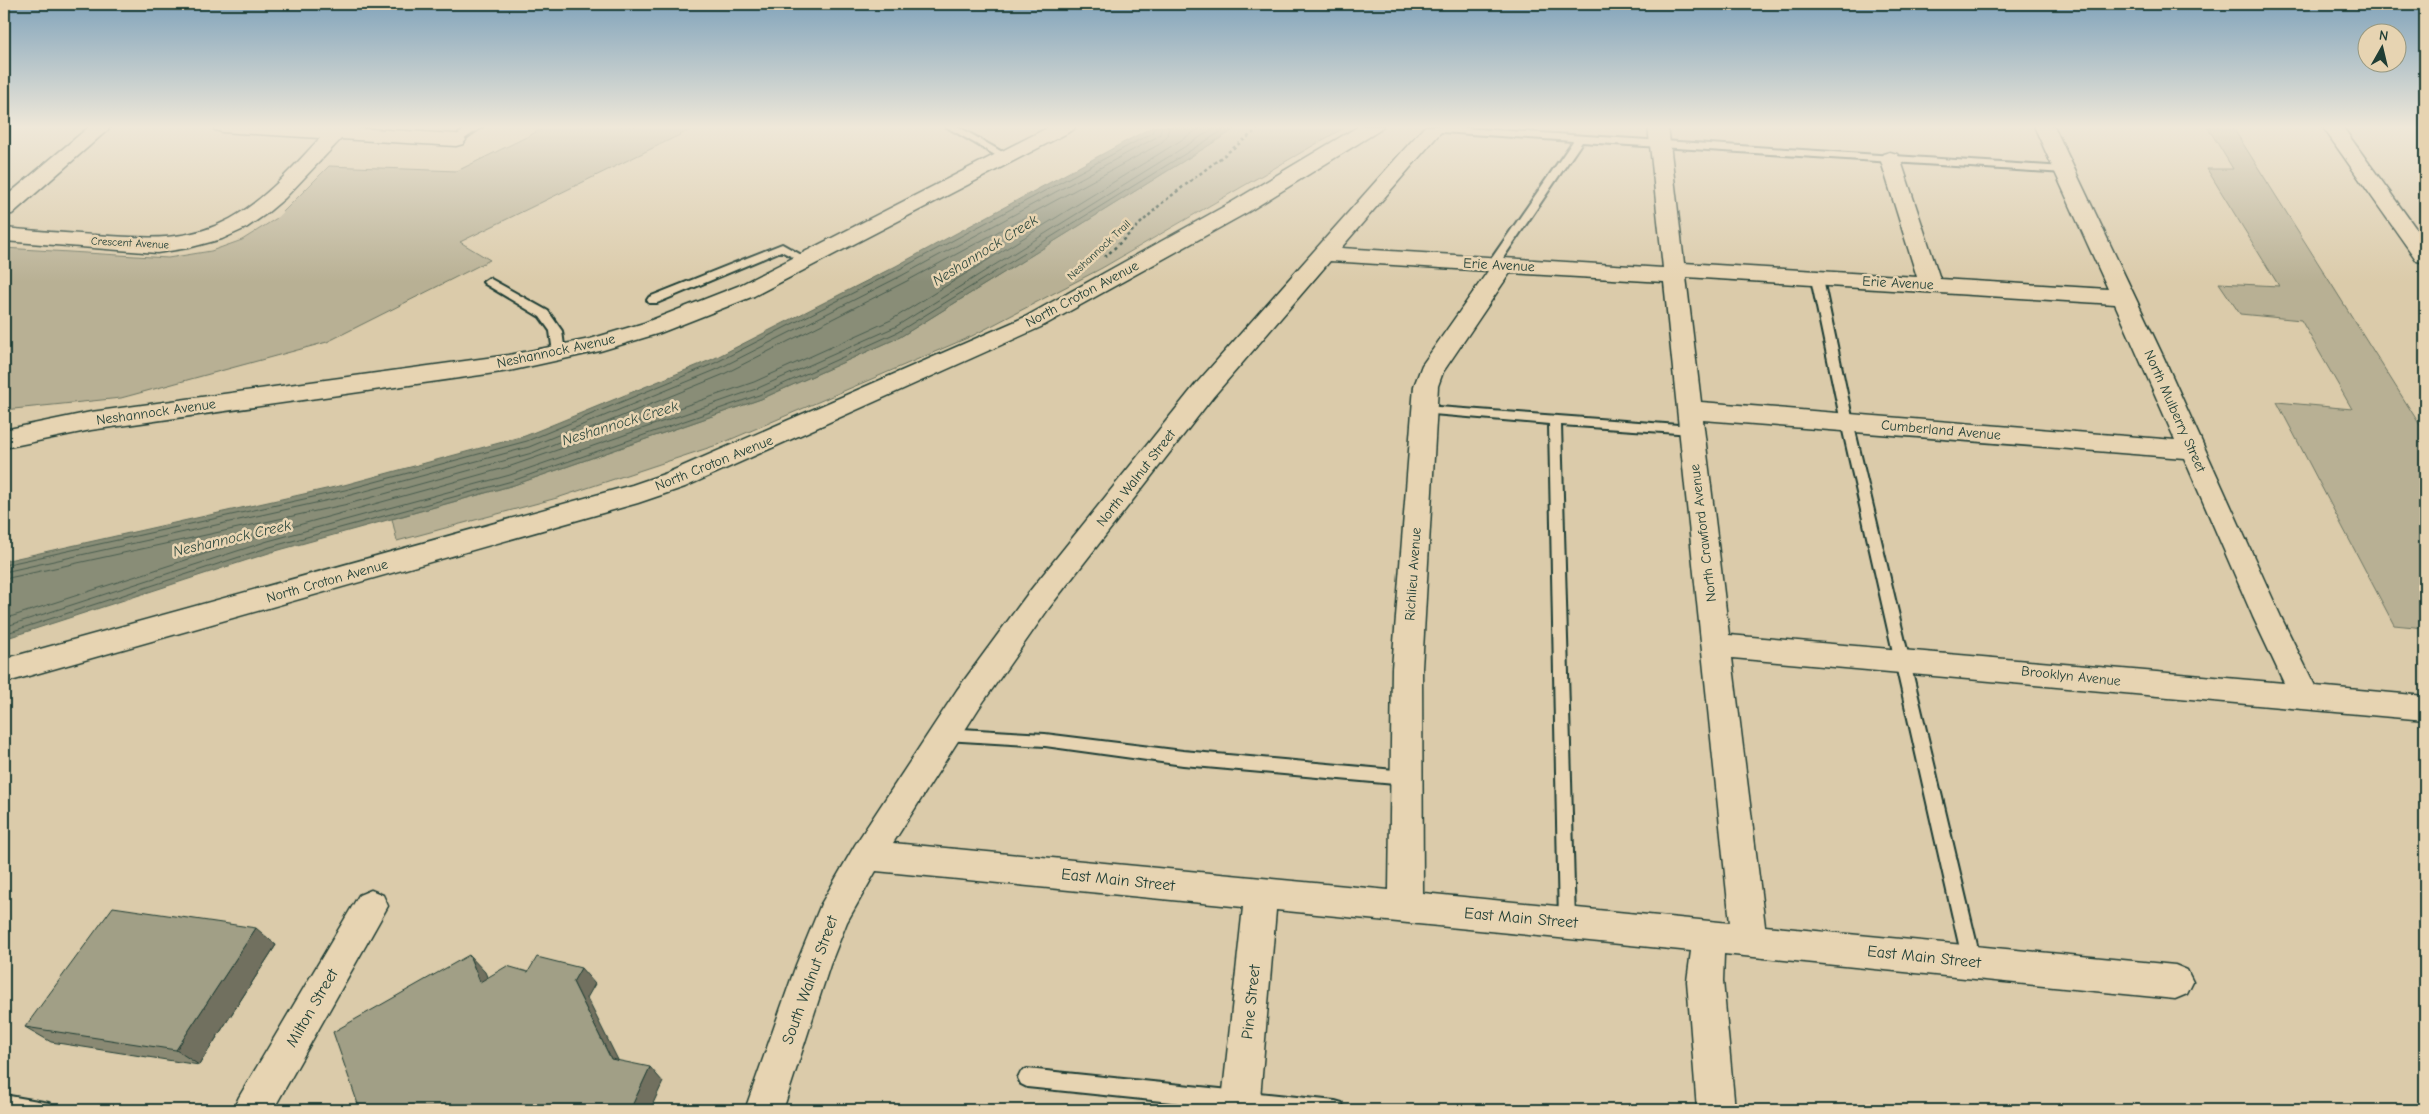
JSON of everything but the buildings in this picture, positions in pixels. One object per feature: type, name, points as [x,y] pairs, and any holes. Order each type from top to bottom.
[{"type":"street","points":[[4,209],[41,178]]},
{"type":"street","name":"Crescent Avenue","points":[[4,235],[157,246],[199,240],[233,228],[250,218],[290,178]]},
{"type":"street","name":"Neshannock Avenue","points":[[4,439],[91,421],[509,363],[559,353],[652,328],[746,291],[966,178]]},
{"type":"street","name":"North Croton Avenue","points":[[4,671],[629,496],[676,480],[1033,322],[1240,207],[1288,178]]},
{"type":"street","name":"North Walnut Street","points":[[867,855],[974,691],[1055,580],[1204,391],[1389,178]]},
{"type":"street","name":"North Crawford Avenue","points":[[1664,178],[1749,939]]},
{"type":"street","points":[[1896,178],[1931,285]]},
{"type":"street","name":"North Mulberry Street","points":[[2068,178],[2193,450],[2267,618],[2306,696]]},
{"type":"street","points":[[2369,178],[2425,256]]},
{"type":"street","name":"Erie Avenue","points":[[1323,254],[1498,265],[1931,285],[2123,297]]},
{"type":"street","name":"Richlieu Avenue","points":[[1406,907],[1407,668],[1426,386],[1431,371],[1498,265]]},
{"type":"street","name":"Cumberland Avenue","points":[[1690,420],[1847,422],[2193,450]]},
{"type":"street","name":"Brooklyn Avenue","points":[[1716,645],[1902,660],[2425,708]]},
{"type":"street","name":"East Main Street","points":[[867,855],[1749,939],[2175,982]]},
{"type":"street","name":"South Walnut Street","points":[[764,1110],[816,956],[833,915],[867,855]]},
{"type":"street","name":"Pine Street","points":[[1240,1105],[1261,893]]},
{"type":"street","name":"Milton Street","points":[[252,1110],[371,906]]},
{"type":"street","points":[[1714,936],[1706,957],[1705,981],[1716,1110]]},
{"type":"lane","name":"Richlieu Avenue","points":[[1498,265],[1554,178]]},
{"type":"lane","points":[[653,300],[782,247],[806,261]]},
{"type":"lane","points":[[1817,279],[1847,422],[1972,962]]},
{"type":"lane","points":[[489,282],[544,314],[556,331],[559,353]]},
{"type":"lane","points":[[1425,410],[1555,420],[1690,420]]},
{"type":"lane","points":[[1555,420],[1566,922]]},
{"type":"lane","points":[[945,734],[1045,740],[1183,758],[1406,778]]},
{"type":"lane","points":[[1027,1078],[1240,1105],[1334,1110]]},
{"type":"lane","points":[[4,1104],[42,1110]]},
{"type":"path","name":"Neshannock Trail","points":[[1102,260],[1162,203],[1194,178]]},
{"type":"shaded area","points":[[317,178],[591,178],[460,242],[490,260],[327,342],[121,398],[4,410],[4,248],[168,258],[211,251],[242,240],[277,218]]},
{"type":"shaded area","points":[[1156,178],[1257,178],[1102,268],[972,336],[720,444],[557,498],[397,541],[392,519],[514,485],[761,399],[900,337]]},
{"type":"shaded area","points":[[2213,178],[2265,178],[2425,433],[2425,628],[2394,625],[2277,402],[2352,409],[2301,320],[2240,314],[2219,283],[2279,286]]},
{"type":"water","name":"Neshannock Creek","points":[[1058,178],[1156,178],[900,337],[761,399],[514,485],[272,552],[4,639],[4,561],[344,485],[525,436],[713,359],[896,266]]}]
